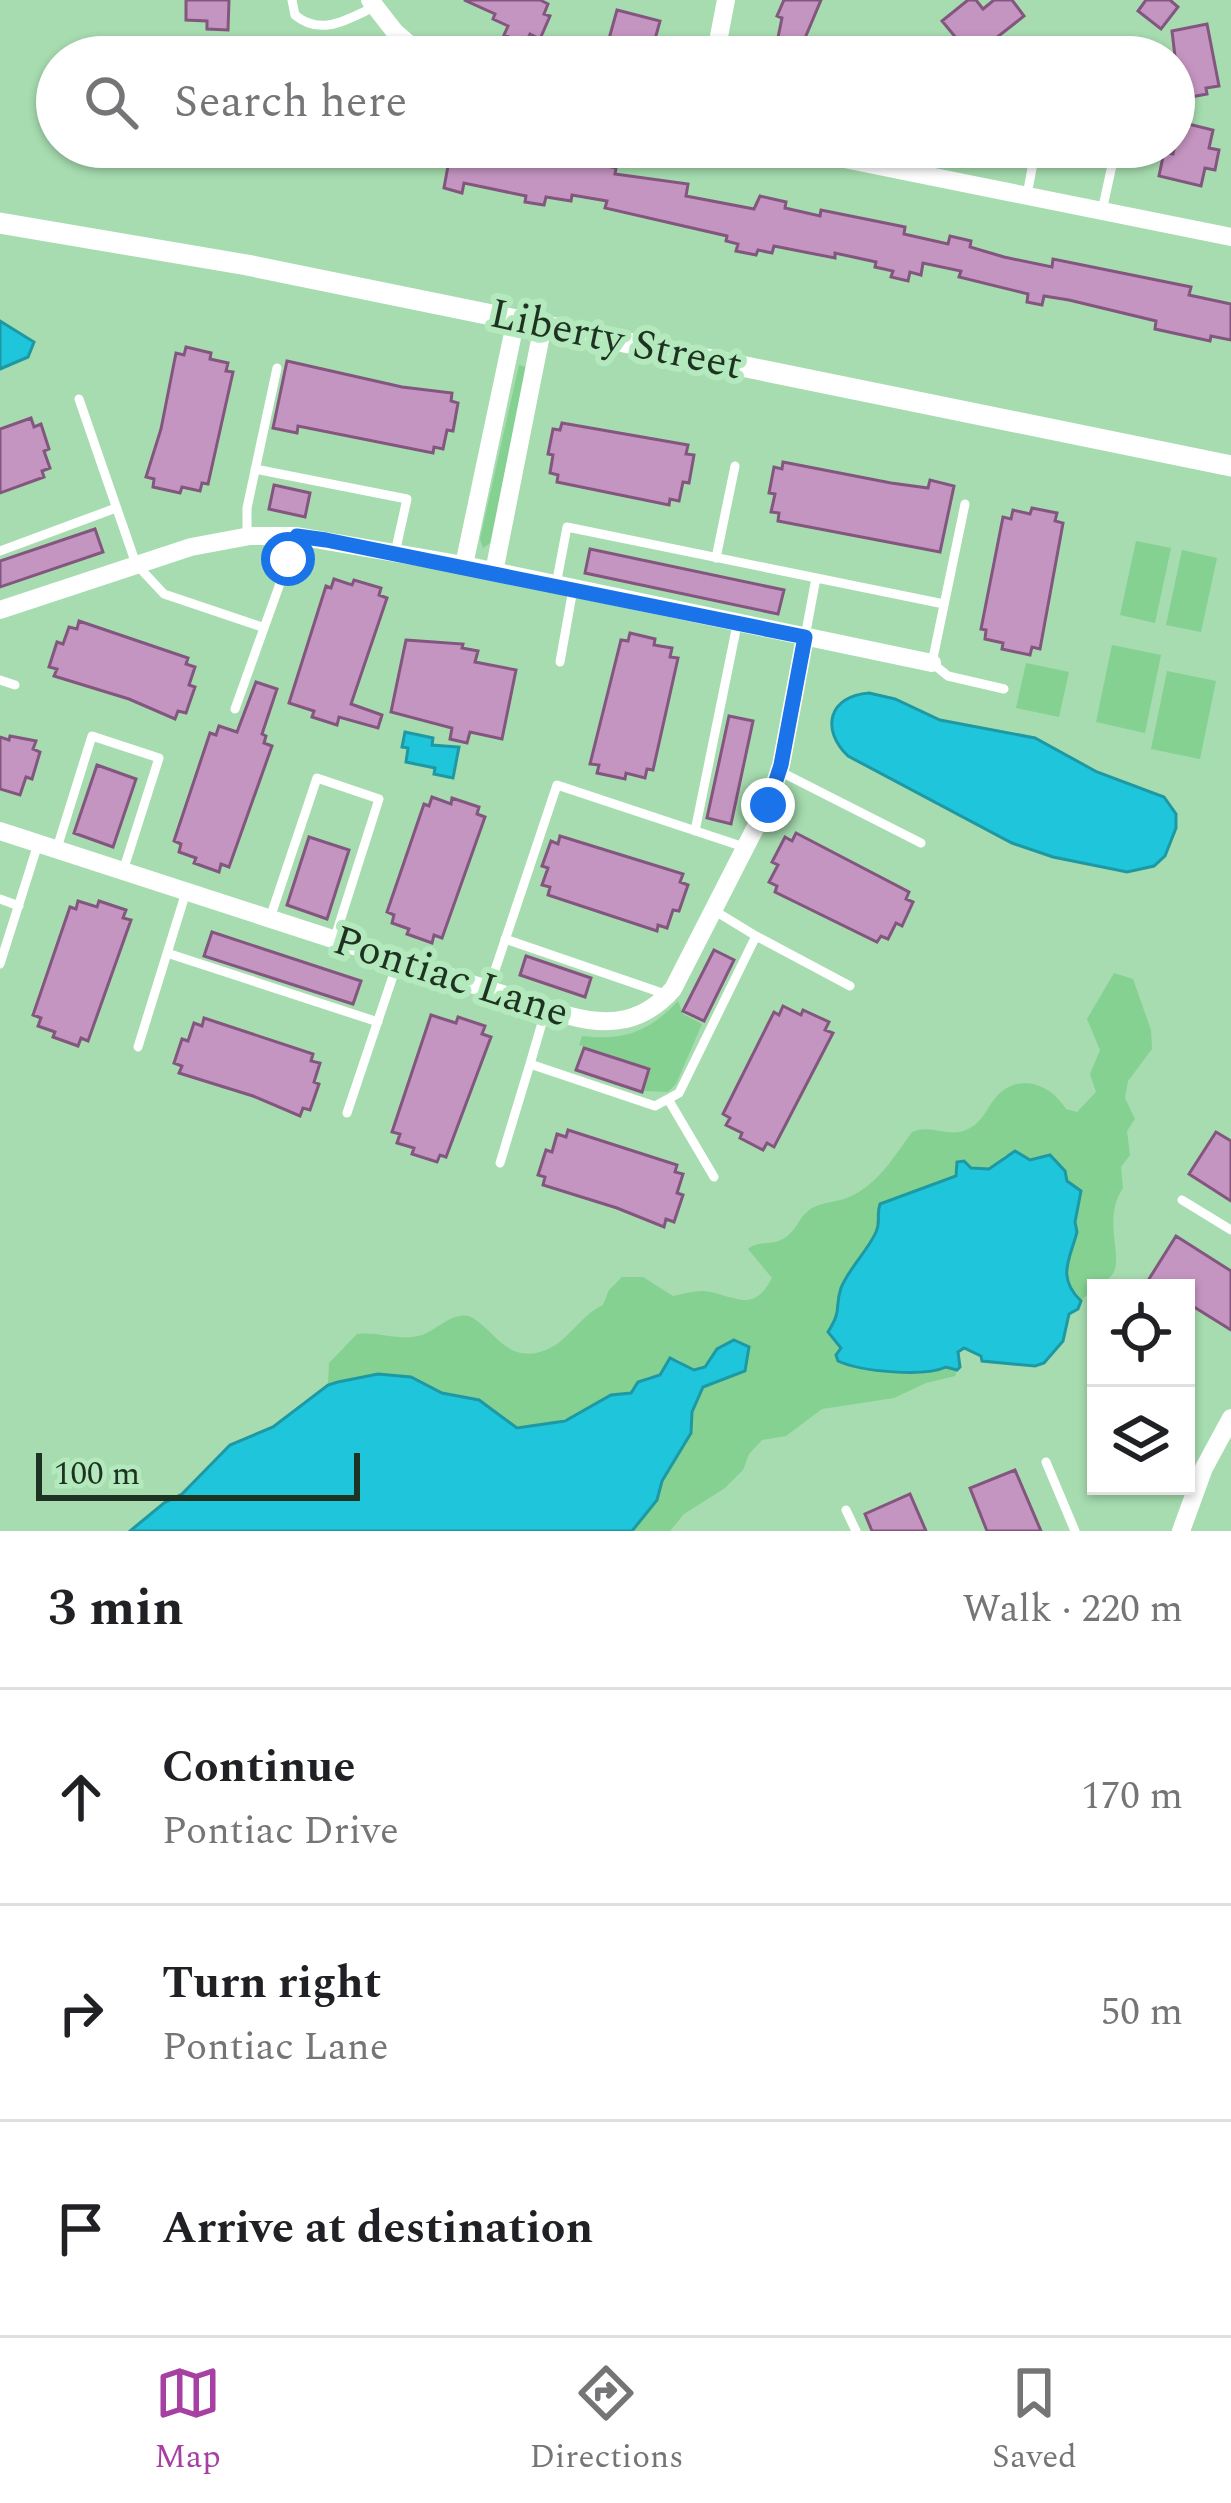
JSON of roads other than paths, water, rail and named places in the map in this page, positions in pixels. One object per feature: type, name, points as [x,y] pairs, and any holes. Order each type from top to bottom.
[{"type":"street","points":[[719,36],[726,0]]},
{"type":"street","points":[[372,4],[403,36]]},
{"type":"street","points":[[889,168],[1231,237]]},
{"type":"street","name":"Liberty Street","points":[[0,223],[247,265],[1231,466]]},
{"type":"street","points":[[464,566],[517,320]]},
{"type":"street","points":[[494,572],[543,325]]},
{"type":"street","points":[[0,610],[191,547],[248,536],[297,536],[932,663]]},
{"type":"street","points":[[668,995],[747,848],[779,771],[805,637]]},
{"type":"street","name":"Pontiac Lane","points":[[0,831],[584,1020],[614,1022],[640,1016],[668,995]]},
{"type":"street","points":[[1181,1531],[1204,1468],[1231,1418]]},
{"type":"lane","points":[[292,0],[295,15],[317,26],[339,24],[372,4]]},
{"type":"lane","points":[[1027,196],[1032,168]]},
{"type":"lane","points":[[1102,211],[1111,168]]},
{"type":"lane","points":[[248,536],[247,508],[277,368]]},
{"type":"lane","points":[[79,399],[136,564],[164,594],[262,626]]},
{"type":"lane","points":[[716,558],[735,466]]},
{"type":"lane","points":[[255,469],[407,499],[395,553]]},
{"type":"lane","points":[[965,503],[932,663],[948,676],[1004,689]]},
{"type":"lane","points":[[0,550],[116,508]]},
{"type":"lane","points":[[560,662],[567,527],[944,604]]},
{"type":"lane","points":[[235,709],[297,536]]},
{"type":"lane","points":[[805,637],[816,578]]},
{"type":"lane","points":[[695,831],[738,623]]},
{"type":"lane","points":[[0,680],[15,685]]},
{"type":"lane","points":[[0,964],[19,906],[92,736],[159,758],[123,871]]},
{"type":"lane","points":[[779,771],[921,843]]},
{"type":"lane","points":[[270,919],[317,778],[379,799],[334,940]]},
{"type":"lane","points":[[488,990],[557,785],[747,848]]},
{"type":"lane","points":[[138,1047],[186,891]]},
{"type":"lane","points":[[0,899],[19,906]]},
{"type":"lane","points":[[715,910],[850,986]]},
{"type":"lane","points":[[530,1064],[655,1106],[679,1093],[756,936]]},
{"type":"lane","points":[[505,939],[668,995]]},
{"type":"lane","points":[[167,953],[378,1022]]},
{"type":"lane","points":[[347,1113],[398,961]]},
{"type":"lane","points":[[500,1163],[546,1009]]},
{"type":"lane","points":[[668,1099],[714,1177]]},
{"type":"lane","points":[[1181,1200],[1231,1230]]},
{"type":"lane","points":[[1046,1462],[1075,1531]]},
{"type":"lane","points":[[847,1510],[856,1531]]},
{"type":"water","points":[[0,321],[34,342],[28,357],[0,369]]},
{"type":"water","points":[[869,693],[895,699],[940,720],[1035,738],[1097,772],[1164,797],[1176,814],[1165,856],[1154,866],[1127,872],[1053,857],[1012,843],[848,756],[834,735],[833,716],[845,700]]},
{"type":"water","points":[[405,732],[433,738],[432,745],[459,747],[453,778],[434,774],[435,768],[406,762]]},
{"type":"water","points":[[1015,1151],[1030,1160],[1050,1155],[1065,1171],[1067,1181],[1081,1191],[1067,1276],[1081,1301],[1069,1314],[1063,1341],[1044,1363],[1035,1366],[982,1361],[964,1348],[958,1352],[957,1370],[893,1372],[838,1361],[841,1348],[828,1332],[844,1281],[876,1232],[880,1204],[956,1176],[957,1162],[989,1169]]},
{"type":"water","points":[[734,1340],[749,1347],[745,1371],[703,1387],[692,1412],[691,1433],[662,1481],[657,1500],[632,1531],[130,1531],[182,1494],[230,1445],[273,1427],[328,1385],[378,1374],[411,1377],[442,1393],[479,1400],[517,1428],[565,1421],[611,1395],[631,1393],[638,1382],[660,1375],[670,1358],[694,1370],[705,1367],[717,1349]]}]
